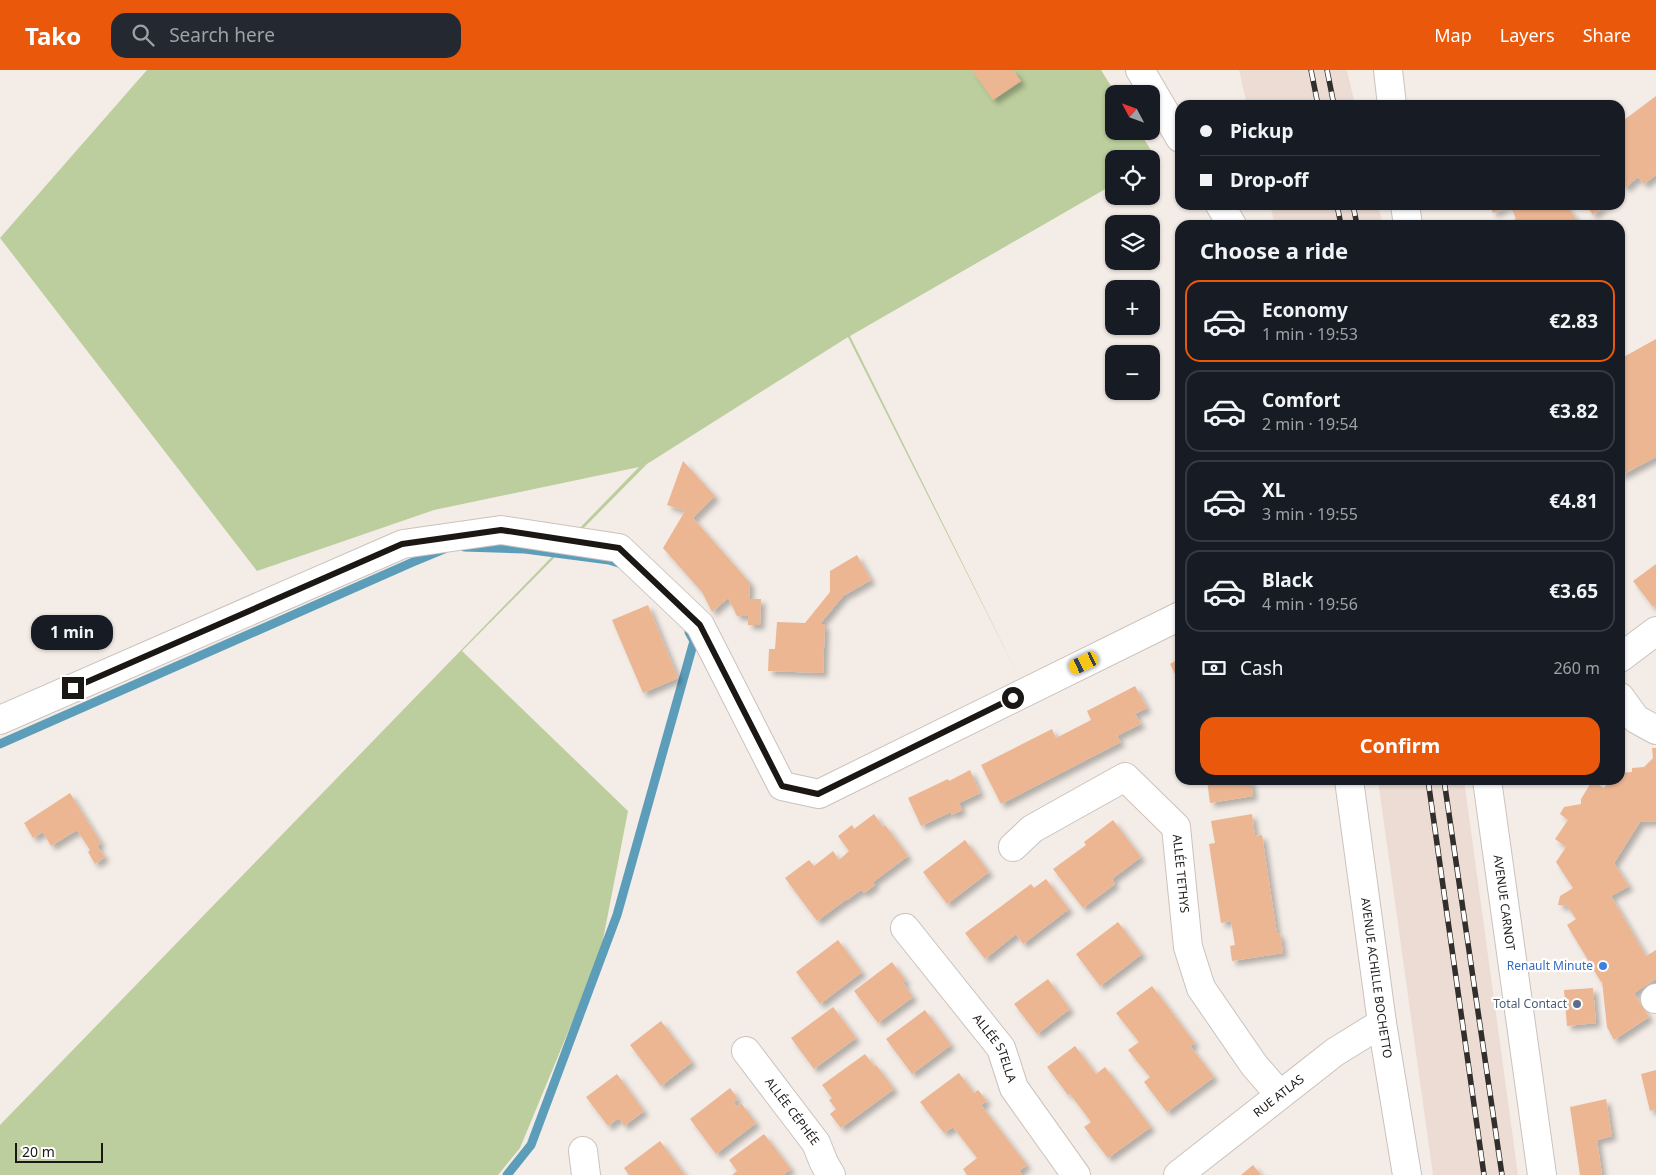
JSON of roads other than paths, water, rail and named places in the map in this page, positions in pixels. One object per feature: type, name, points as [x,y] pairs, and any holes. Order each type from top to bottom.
[{"type":"street","points":[[1140,70],[1175,130]]},
{"type":"street","points":[[1388,70],[1391,100]]},
{"type":"street","points":[[0,720],[402,544],[501,530],[619,548],[700,625],[782,786],[818,794],[1175,618]]},
{"type":"street","points":[[1625,654],[1656,631]]},
{"type":"street","points":[[1625,704],[1636,719],[1656,730]]},
{"type":"street","name":"ALLÉE TETHYS","points":[[1013,847],[1032,829],[1125,778],[1176,827],[1188,947],[1201,988],[1254,1065],[1280,1095]]},
{"type":"street","name":"AVENUE ACHILLE BOCHETTO","points":[[1350,785],[1382,1024],[1407,1175]]},
{"type":"street","name":"AVENUE CARNOT","points":[[1488,785],[1542,1175]]},
{"type":"street","name":"ALLÉE STELLA","points":[[905,928],[1001,1048],[1014,1088],[1076,1175]]},
{"type":"street","name":"RUE ATLAS","points":[[1178,1175],[1335,1052],[1382,1024]]},
{"type":"street","name":"ALLÉE CÉPHÉE","points":[[746,1051],[816,1143],[824,1163],[832,1175]]},
{"type":"waterway","points":[[464,547],[525,549],[609,560],[625,565]]},
{"type":"waterway","points":[[0,744],[444,549]]},
{"type":"waterway","points":[[507,1175],[531,1145],[617,915],[694,641],[689,632]]},
{"type":"railway","points":[[1311,70],[1317,100]]},
{"type":"railway","points":[[1327,70],[1333,100]]},
{"type":"railway","points":[[1338,210],[1340,220]]},
{"type":"railway","points":[[1354,210],[1356,220]]},
{"type":"railway","points":[[1429,785],[1484,1175]]},
{"type":"railway","points":[[1445,785],[1502,1175]]},
{"type":"place","name":"Renault Minute","points":[[1603,966]]},
{"type":"place","name":"Total Contact","points":[[1577,1004]]}]
